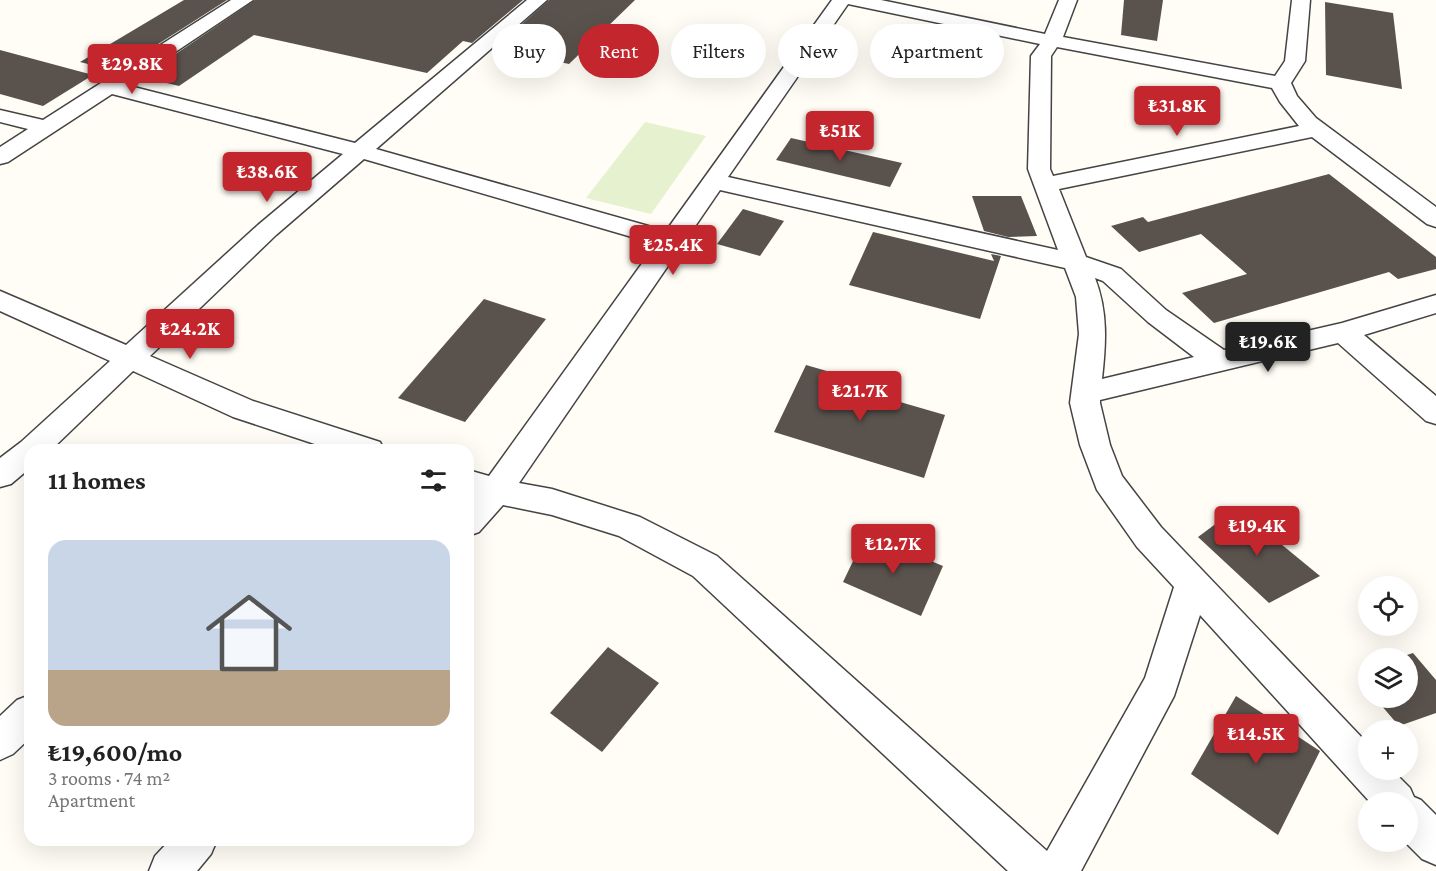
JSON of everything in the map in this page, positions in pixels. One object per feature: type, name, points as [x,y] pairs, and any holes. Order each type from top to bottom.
[{"type":"street","points":[[0,157],[244,0]]},
{"type":"street","points":[[39,444],[267,230],[538,0]]},
{"type":"street","points":[[474,507],[482,486],[671,240],[841,0]]},
{"type":"street","points":[[854,0],[1052,41],[1281,83]]},
{"type":"street","points":[[1068,0],[1052,41],[1041,56],[1039,168],[1089,297],[1093,334],[1085,403],[1095,445],[1108,481],[1149,537],[1387,792]]},
{"type":"street","points":[[1281,83],[1295,61],[1301,0]]},
{"type":"street","points":[[1281,83],[1287,98],[1308,123],[1436,219]]},
{"type":"street","points":[[109,87],[359,151],[671,240]]},
{"type":"street","points":[[0,116],[47,127]]},
{"type":"street","points":[[1045,185],[1317,129]]},
{"type":"street","points":[[713,181],[880,221],[1074,262],[1112,275],[1157,316],[1219,362]]},
{"type":"street","points":[[0,300],[243,409],[310,442]]},
{"type":"street","points":[[1086,393],[1342,332],[1436,304]]},
{"type":"street","points":[[1342,332],[1436,413]]},
{"type":"street","points":[[0,475],[24,456]]},
{"type":"street","points":[[482,486],[552,502],[629,526],[705,566],[1038,871]]},
{"type":"street","points":[[1059,871],[1161,684],[1192,583]]},
{"type":"street","points":[[0,741],[24,719]]},
{"type":"street","points":[[1418,826],[1436,845]]},
{"type":"street","points":[[170,871],[192,846]]},
{"type":"green space","points":[[645,122],[706,136],[651,214],[586,198]]},
{"type":"building","points":[[184,0],[227,0],[116,71],[80,62]]},
{"type":"building","points":[[255,0],[523,0],[472,43],[463,41],[427,73],[254,35],[179,86],[142,77]]},
{"type":"building","points":[[549,0],[635,0],[610,24],[578,24],[578,55],[569,64],[566,63],[566,24],[522,24]]},
{"type":"building","points":[[1124,0],[1163,0],[1157,41],[1121,35]]},
{"type":"building","points":[[1325,2],[1393,13],[1402,89],[1326,75]]},
{"type":"building","points":[[0,50],[93,75],[43,106],[0,94]]},
{"type":"building","points":[[791,138],[902,163],[890,187],[776,160]]},
{"type":"building","points":[[1329,174],[1436,257],[1436,269],[1398,279],[1389,272],[1214,323],[1182,293],[1247,274],[1201,234],[1139,252],[1111,226],[1143,217],[1148,222]]},
{"type":"building","points":[[972,196],[1021,196],[1037,236],[1008,237],[984,231]]},
{"type":"building","points":[[743,209],[784,221],[760,256],[717,244]]},
{"type":"building","points":[[873,232],[994,261],[991,254],[1001,256],[980,319],[849,285]]},
{"type":"building","points":[[484,299],[546,319],[465,422],[398,398]]},
{"type":"building","points":[[806,365],[879,386],[876,395],[945,415],[924,478],[774,432]]},
{"type":"building","points":[[1237,508],[1320,576],[1269,603],[1198,537]]},
{"type":"building","points":[[866,534],[943,566],[921,616],[843,582]]},
{"type":"building","points":[[608,647],[659,683],[602,752],[550,713]]},
{"type":"building","points":[[1418,659],[1436,680],[1436,713],[1416,720],[1394,720],[1384,708],[1418,708]]},
{"type":"building","points":[[1236,696],[1320,751],[1278,835],[1191,774]]}]
